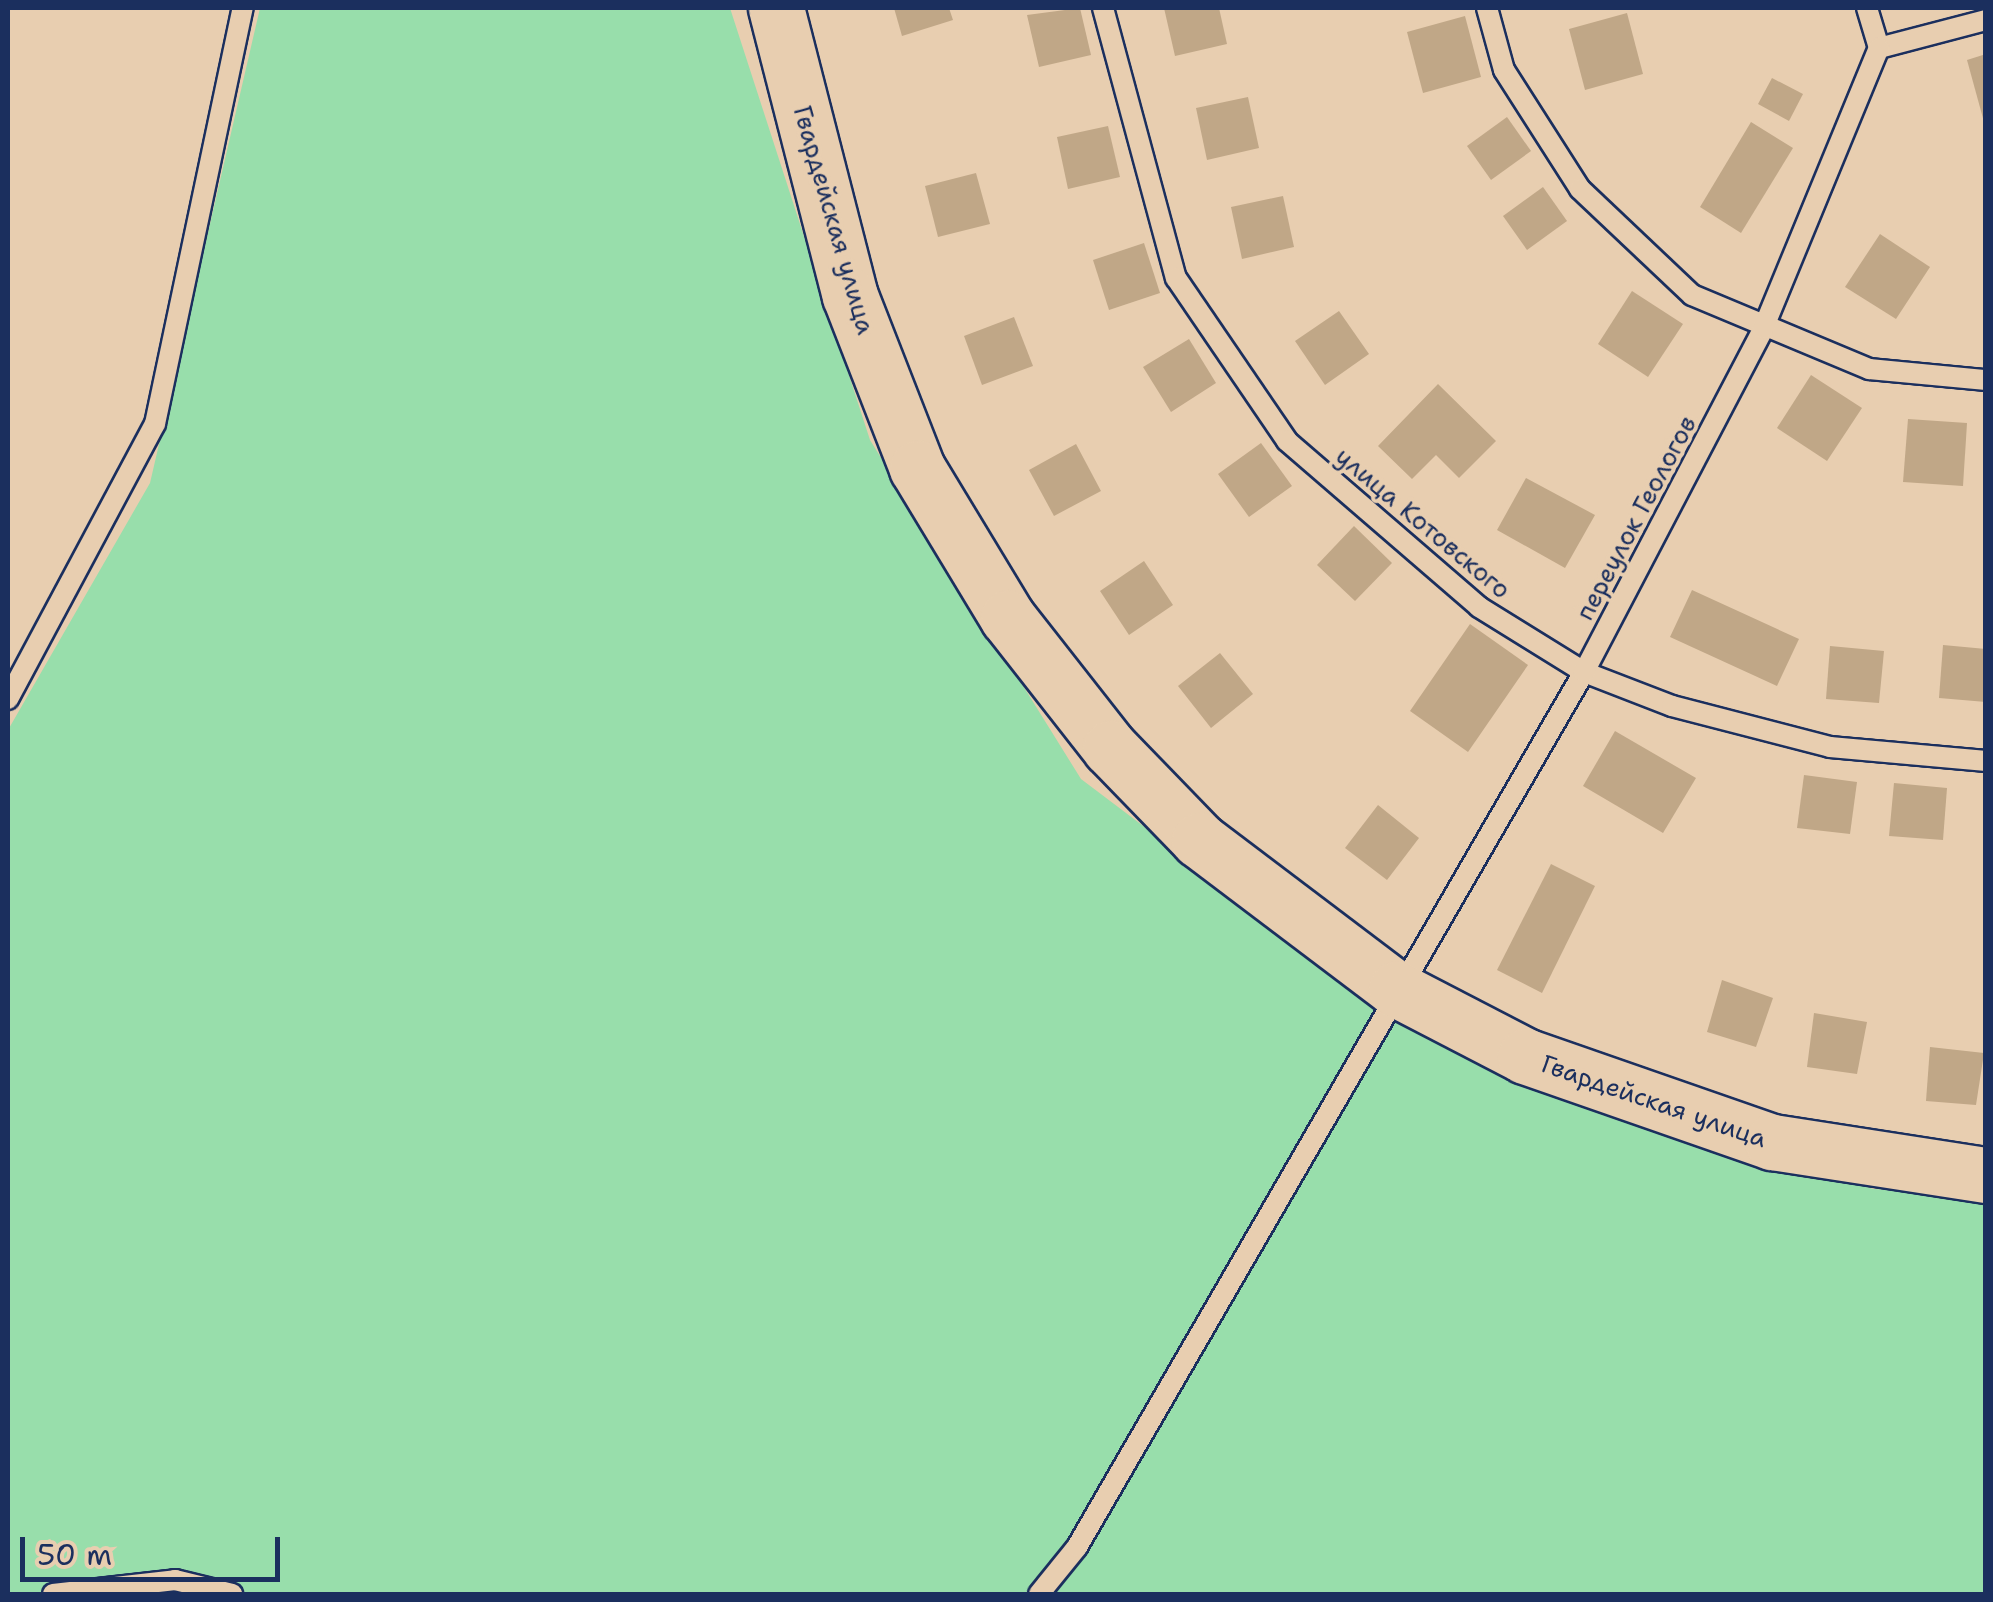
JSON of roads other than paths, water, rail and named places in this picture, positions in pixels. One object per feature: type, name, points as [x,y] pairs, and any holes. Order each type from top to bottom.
[{"type":"main road","name":"Гвардейская улица","points":[[776,8],[850,296],[917,468],[1008,618],[1110,748],[1199,840],[1396,989],[1525,1056],[1645,1104],[1772,1142],[1986,1174]]},
{"type":"lane","points":[[8,698],[155,424],[243,8]]},
{"type":"lane","name":"улица Котовского","points":[[1103,8],[1176,278],[1288,441],[1479,607],[1584,672],[1672,706],[1830,747],[1986,761]]},
{"type":"lane","points":[[1487,8],[1504,70],[1580,189],[1692,295],[1764,329],[1870,369],[1986,380]]},
{"type":"lane","points":[[1867,8],[1879,48],[1986,20]]},
{"type":"lane","name":"переулок Геологов","points":[[1039,1594],[1077,1548],[1396,989],[1584,672],[1764,329],[1879,48]]},
{"type":"lane","points":[[53,1594],[175,1580],[232,1594]]}]
